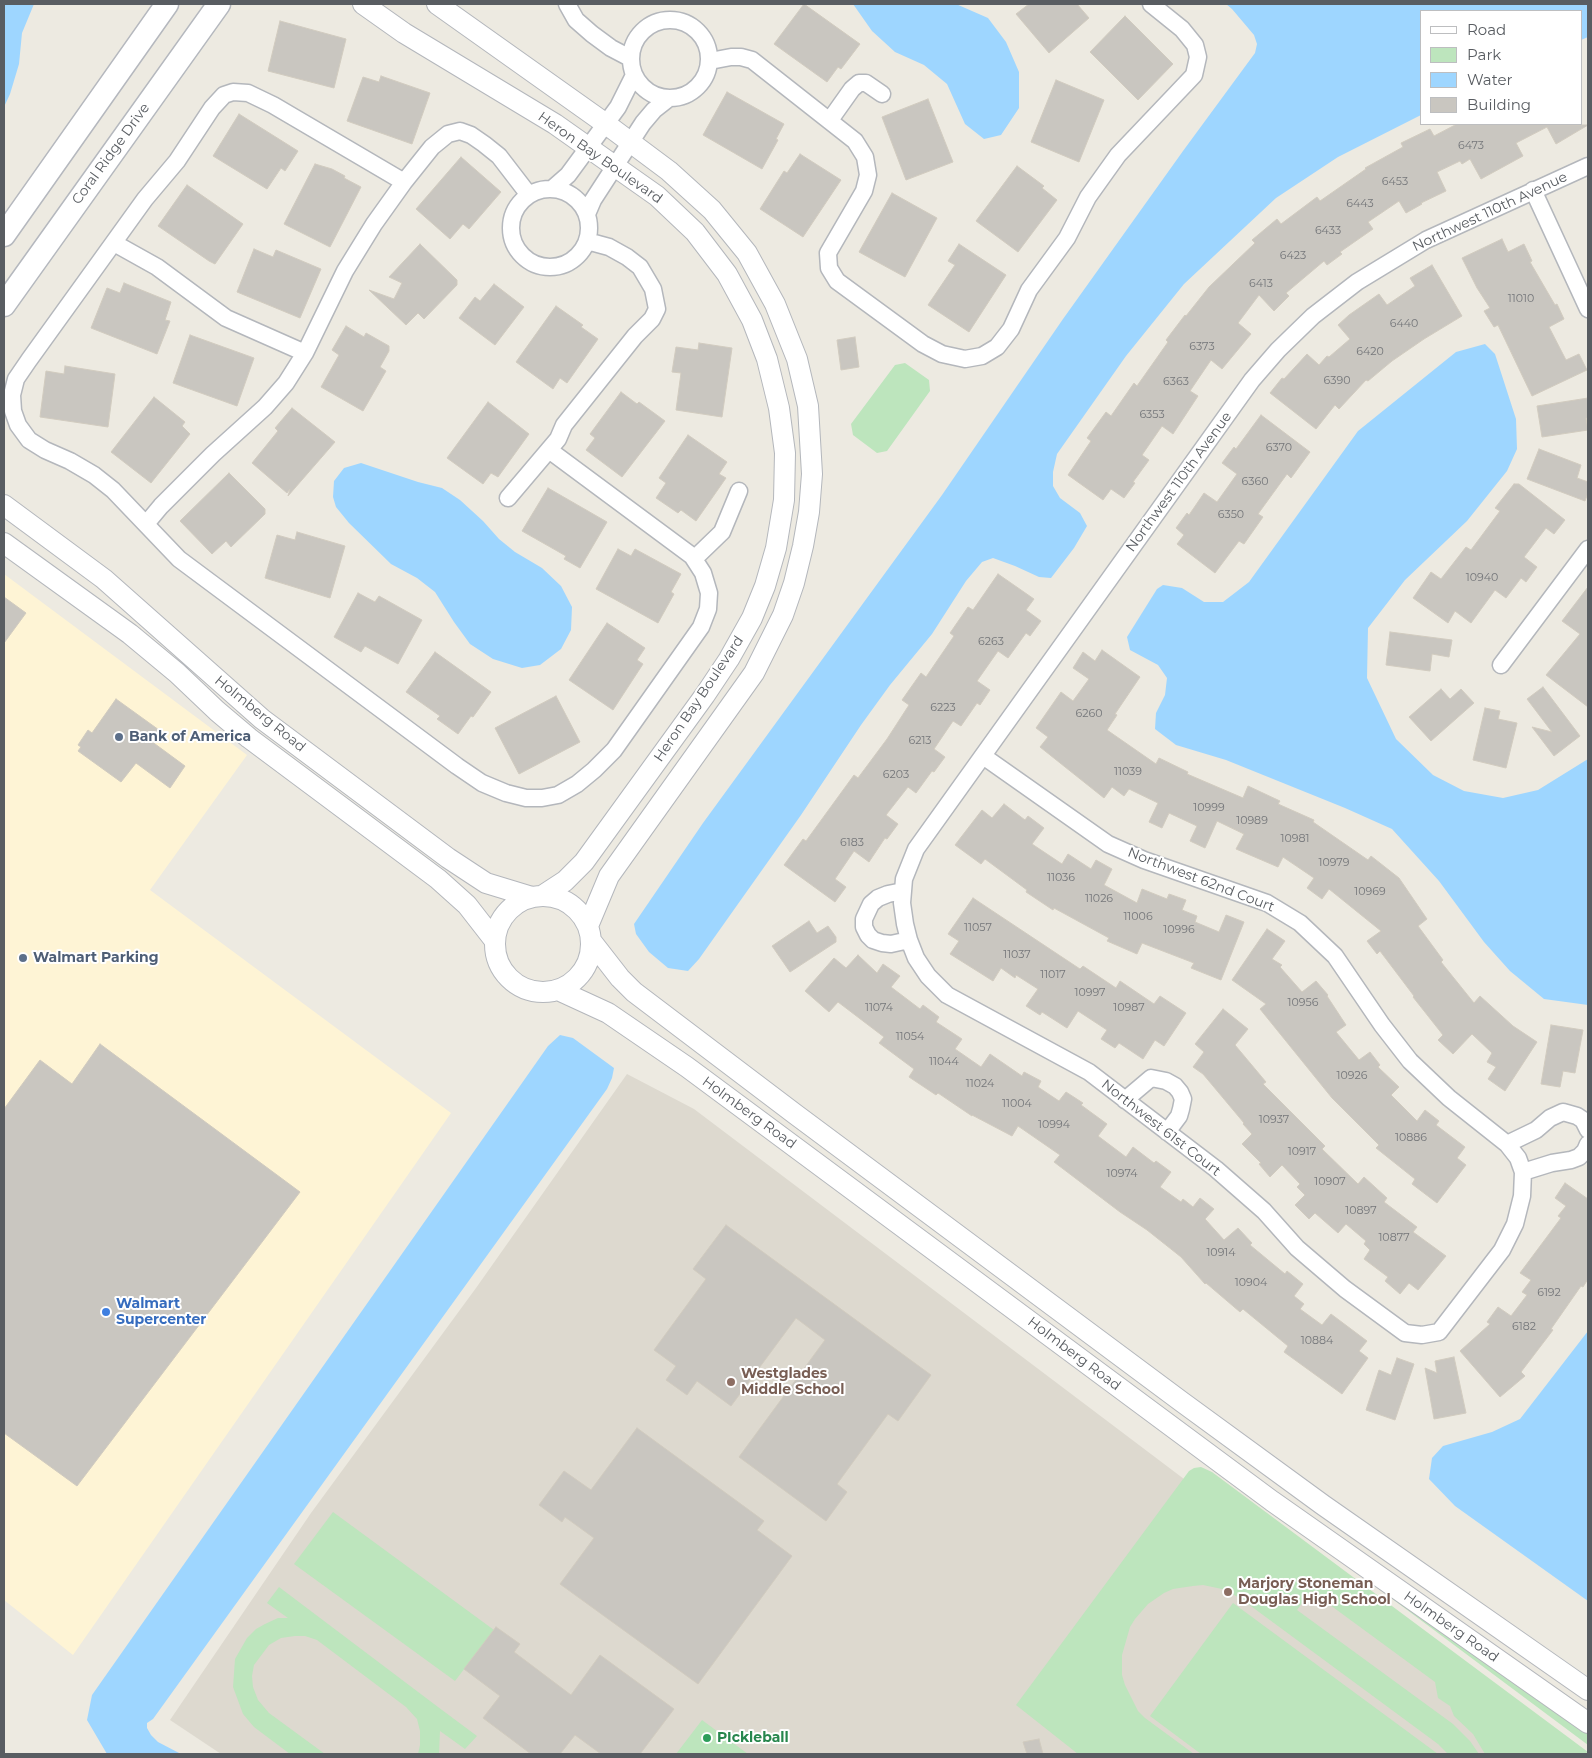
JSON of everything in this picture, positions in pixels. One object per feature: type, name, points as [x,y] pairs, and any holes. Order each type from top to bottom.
[{"type":"main road","points":[[4,235],[167,4]]},
{"type":"main road","name":"Coral Ridge Drive","points":[[4,305],[218,4]]},
{"type":"street","name":"Heron Bay Boulevard","points":[[363,4],[404,33],[555,124],[589,147],[657,196],[695,232],[727,274],[752,320],[767,359],[779,408],[785,453],[784,500],[776,548],[765,586],[752,618],[730,659],[584,862],[565,881],[537,896]]},
{"type":"street","name":"Heron Bay Boulevard","points":[[437,4],[669,171],[712,210],[747,253],[775,304],[797,359],[808,406],[812,474],[809,512],[794,583],[783,615],[754,673],[609,876],[590,934]]},
{"type":"street","points":[[567,4],[576,20],[592,34],[611,48],[630,58]]},
{"type":"street","points":[[710,61],[731,57],[752,60],[855,141],[865,157],[868,174],[864,191],[828,253],[828,268],[837,281],[923,344],[942,354],[965,359],[982,356],[997,346],[1011,329],[1029,290],[1068,238],[1088,198],[1118,155],[1194,75],[1198,57],[1194,45],[1182,29],[1151,4]]},
{"type":"street","points":[[672,20],[684,22],[695,28],[703,38],[708,49],[710,61],[707,74],[701,84],[681,98],[668,99],[656,97],[645,90],[634,75],[630,58],[633,45],[643,30],[659,21],[672,20]]},
{"type":"street","points":[[552,189],[568,175],[606,124],[622,101],[634,75]]},
{"type":"street","points":[[830,120],[852,89],[859,83],[866,83],[882,94]]},
{"type":"street","points":[[404,182],[273,105],[248,93],[233,92],[224,95],[212,108],[178,160],[145,199],[16,379],[12,395],[13,411],[18,425],[29,440],[94,475],[113,490],[179,559],[207,581],[458,766],[482,783],[506,793],[526,798],[558,795],[577,784],[614,750],[701,627],[708,609],[709,592],[703,573],[694,559],[548,450]]},
{"type":"street","points":[[587,214],[593,200],[654,110],[668,99]]},
{"type":"street","points":[[146,524],[161,506],[213,454],[265,407],[286,383],[305,353],[345,271],[374,224],[432,147],[448,134],[460,131],[471,135],[498,156],[529,194]]},
{"type":"street","name":"Northwest 110th Avenue","points":[[905,924],[902,904],[904,879],[916,849],[1252,380],[1278,350],[1313,316],[1357,282],[1426,240],[1588,166]]},
{"type":"street","points":[[552,189],[563,191],[573,196],[581,204],[587,214],[590,228],[588,242],[581,254],[570,263],[558,268],[544,268],[531,263],[520,255],[513,243],[510,229],[512,216],[519,204],[529,194],[540,190],[552,189]]},
{"type":"street","points":[[1532,190],[1588,310]]},
{"type":"street","points":[[114,242],[157,267],[226,318],[305,353]]},
{"type":"street","points":[[508,498],[558,439],[564,425],[635,336],[652,319],[657,309],[653,289],[640,267],[609,247],[588,242]]},
{"type":"street","points":[[694,559],[722,532],[739,491]]},
{"type":"street","name":"Holmberg Road","points":[[4,505],[104,579],[262,719],[448,858],[486,883],[537,896]]},
{"type":"street","name":"Holmberg Road","points":[[4,543],[130,634],[177,673],[249,738],[438,878],[466,905],[494,941]]},
{"type":"street","points":[[1501,665],[1588,549]]},
{"type":"street","name":"Northwest 62nd Court","points":[[984,756],[1108,844],[1144,860],[1266,903],[1300,923],[1335,956],[1382,1025],[1410,1061],[1449,1098],[1507,1144],[1520,1165]]},
{"type":"street","points":[[903,891],[878,898],[871,904],[864,919],[864,927],[873,940],[882,943],[890,944],[909,940]]},
{"type":"street","points":[[537,896],[559,899],[575,907],[582,916],[590,934],[590,958],[583,972],[572,983],[558,990],[543,992],[527,990],[513,982],[503,971],[496,956],[494,941],[497,929],[506,913],[521,901],[537,896]]},
{"type":"street","name":"Northwest 61st Court","points":[[905,924],[916,958],[928,976],[947,995],[1089,1072],[1216,1169],[1264,1211],[1297,1248],[1345,1289],[1405,1332],[1422,1335],[1439,1332],[1502,1250],[1515,1224],[1522,1196],[1520,1165]]},
{"type":"street","name":"Holmberg Road","points":[[590,934],[620,978],[634,992],[795,1114],[1323,1505],[1588,1690]]},
{"type":"street","name":"Holmberg Road","points":[[558,990],[608,1013],[687,1067],[1272,1501],[1588,1723]]},
{"type":"street","points":[[1125,1100],[1152,1078],[1166,1080],[1175,1086],[1183,1099],[1179,1116],[1167,1132]]},
{"type":"street","points":[[1507,1144],[1536,1130],[1550,1118],[1563,1112],[1578,1116],[1583,1120],[1588,1130]]},
{"type":"street","points":[[1520,1165],[1571,1160],[1579,1157],[1585,1151],[1588,1144]]},
{"type":"shaded area","points":[[4,574],[247,755],[150,890],[451,1113],[73,1655],[4,1600]]},
{"type":"shaded area","name":"Westglades Middle School","points":[[627,1074],[694,1109],[1184,1479],[1572,1754],[221,1754],[170,1720],[311,1513],[476,1288]]},
{"type":"green space","points":[[905,363],[929,380],[930,391],[887,451],[877,453],[853,435],[851,424],[895,365]]},
{"type":"green space","points":[[1201,1467],[1212,1472],[1588,1752],[1588,1754],[1485,1754],[1473,1734],[1454,1716],[1450,1706],[1438,1698],[1435,1682],[1311,1591],[1297,1610],[1453,1724],[1470,1741],[1479,1754],[1448,1754],[1438,1744],[1240,1598],[1222,1589],[1203,1585],[1173,1589],[1148,1604],[1130,1627],[1122,1655],[1122,1675],[1138,1711],[1194,1754],[1078,1754],[1016,1705],[1189,1471]]},
{"type":"green space","points":[[333,1512],[494,1630],[455,1681],[294,1564]]},
{"type":"green space","points":[[1300,1530],[1588,1730],[1588,1745]]},
{"type":"green space","points":[[279,1587],[477,1736],[465,1749],[440,1731],[439,1754],[418,1754],[420,1731],[417,1719],[406,1707],[317,1640],[305,1636],[281,1638],[269,1645],[254,1665],[253,1687],[258,1700],[269,1713],[325,1754],[290,1754],[254,1727],[243,1714],[233,1687],[235,1659],[247,1638],[256,1629],[278,1618],[288,1618],[267,1603]]},
{"type":"green space","points":[[1233,1603],[1438,1754],[1201,1754],[1150,1716]]},
{"type":"green space","name":"PIckleball","points":[[702,1720],[748,1754],[676,1754]]},
{"type":"water","points":[[4,4],[34,4],[22,33],[19,64],[4,107]]},
{"type":"water","points":[[853,4],[956,4],[988,18],[1006,42],[1019,72],[1019,108],[1001,135],[984,139],[965,124],[947,84],[924,65],[895,52],[872,31]]},
{"type":"water","points":[[1226,4],[1588,4],[1588,37],[1582,40],[1582,10],[1420,10],[1420,116],[1338,157],[1276,198],[1184,284],[1126,356],[1057,454],[1053,472],[1053,486],[1060,498],[1080,513],[1087,526],[1074,548],[1051,578],[1039,577],[993,558],[982,562],[966,581],[932,634],[890,685],[861,725],[801,815],[699,959],[688,971],[668,968],[649,952],[636,934],[634,924],[703,823],[942,495],[1063,319],[1255,53],[1257,44],[1254,35]]},
{"type":"water","points":[[1485,344],[1495,354],[1516,419],[1517,449],[1507,471],[1467,521],[1405,580],[1368,628],[1367,678],[1396,739],[1433,775],[1464,791],[1503,798],[1538,790],[1588,759],[1588,1005],[1544,999],[1510,971],[1484,942],[1439,881],[1392,829],[1226,760],[1176,745],[1155,729],[1156,713],[1165,695],[1167,678],[1158,665],[1130,650],[1127,637],[1157,589],[1163,585],[1182,588],[1204,602],[1223,602],[1249,582],[1358,431],[1456,352]]},
{"type":"water","points":[[361,463],[442,488],[460,500],[499,539],[515,552],[542,568],[561,586],[572,607],[571,630],[561,649],[540,665],[522,668],[493,659],[470,644],[435,592],[417,578],[391,564],[349,523],[336,507],[333,497],[334,481],[344,468]]},
{"type":"water","points":[[560,1035],[573,1038],[614,1068],[607,1089],[153,1719],[147,1723],[147,1728],[151,1735],[158,1742],[181,1754],[107,1754],[87,1720],[92,1695],[548,1046]]},
{"type":"water","points":[[1588,1331],[1588,1601],[1455,1506],[1429,1479],[1432,1458],[1443,1446],[1492,1432],[1520,1419]]},
{"type":"building","points":[[804,4],[860,44],[841,69],[838,67],[827,82],[774,44]]},
{"type":"building","points":[[1029,4],[1077,4],[1089,18],[1049,53],[1016,14]]},
{"type":"building","points":[[1125,16],[1173,64],[1138,100],[1090,52]]},
{"type":"building","points":[[280,21],[346,39],[334,88],[268,71]]},
{"type":"building","points":[[381,76],[430,93],[412,144],[347,121],[363,77],[379,82]]},
{"type":"building","points":[[1056,80],[1104,100],[1079,162],[1031,142]]},
{"type":"building","points":[[727,92],[784,124],[776,139],[778,140],[762,169],[703,135]]},
{"type":"building","points":[[928,99],[953,162],[906,180],[882,117]]},
{"type":"building","points":[[239,114],[298,151],[285,171],[281,168],[267,189],[213,156]]},
{"type":"building","points":[[1455,125],[1588,125],[1556,144],[1547,127],[1516,143],[1523,156],[1481,179],[1470,159],[1462,164],[1460,161],[1437,172],[1446,191],[1421,203],[1406,213],[1399,201],[1368,222],[1373,229],[1340,252],[1342,254],[1327,265],[1324,261],[1286,293],[1289,296],[1274,311],[1259,295],[1238,323],[1251,334],[1222,369],[1211,360],[1190,391],[1198,396],[1173,434],[1162,426],[1142,455],[1149,460],[1124,498],[1111,489],[1103,500],[1068,475],[1091,441],[1087,438],[1106,412],[1111,416],[1134,383],[1137,386],[1168,342],[1166,340],[1185,315],[1209,287],[1255,243],[1252,240],[1277,219],[1281,224],[1317,197],[1320,201],[1365,168],[1403,147],[1401,143],[1430,129],[1434,136]]},
{"type":"building","points":[[800,154],[841,180],[803,237],[760,209],[784,171],[787,173]]},
{"type":"building","points":[[461,157],[501,192],[469,229],[463,224],[450,239],[416,209]]},
{"type":"building","points":[[315,164],[332,169],[361,187],[330,247],[284,224]]},
{"type":"building","points":[[1017,166],[1044,186],[1042,188],[1057,200],[1018,252],[976,221]]},
{"type":"building","points":[[187,185],[243,224],[215,264],[158,226]]},
{"type":"building","points":[[892,193],[937,218],[905,277],[859,252]]},
{"type":"building","points":[[1502,239],[1508,252],[1524,244],[1532,261],[1530,262],[1555,305],[1557,304],[1564,319],[1549,327],[1566,360],[1579,354],[1587,370],[1532,396],[1498,325],[1494,327],[1484,311],[1490,308],[1477,288],[1462,258]]},
{"type":"building","points":[[420,244],[457,280],[457,285],[424,319],[418,313],[406,325],[369,290],[394,299],[402,283],[389,277]]},
{"type":"building","points":[[959,244],[1006,275],[969,332],[928,305],[955,265],[948,261]]},
{"type":"building","points":[[254,249],[273,257],[276,250],[321,269],[300,318],[237,292]]},
{"type":"building","points":[[1432,265],[1462,316],[1392,361],[1368,381],[1366,380],[1339,409],[1335,405],[1316,429],[1270,393],[1282,378],[1284,379],[1307,354],[1319,365],[1327,356],[1329,357],[1350,339],[1338,325],[1349,315],[1379,294],[1387,305],[1415,286],[1410,278]]},
{"type":"building","points":[[124,283],[171,302],[165,320],[170,321],[157,354],[91,328],[107,288],[120,293]]},
{"type":"building","points":[[494,284],[524,307],[495,345],[459,318],[475,297],[480,301]]},
{"type":"building","points":[[556,306],[583,325],[581,327],[598,339],[567,383],[560,378],[553,389],[516,362]]},
{"type":"building","points":[[346,326],[364,337],[366,333],[389,346],[389,351],[380,367],[386,371],[363,411],[321,387],[339,355],[332,350]]},
{"type":"building","points":[[190,335],[254,358],[237,406],[173,383]]},
{"type":"building","points":[[855,337],[859,367],[841,370],[837,340]]},
{"type":"building","points":[[699,343],[732,348],[722,417],[676,410],[681,373],[672,372],[676,347],[698,350]]},
{"type":"building","points":[[65,366],[115,374],[108,427],[40,417],[46,371],[64,374]]},
{"type":"building","points":[[621,392],[637,404],[639,402],[665,421],[622,477],[586,450],[595,438],[590,434]]},
{"type":"building","points":[[154,397],[185,422],[182,426],[190,434],[151,483],[111,452]]},
{"type":"building","points":[[1588,398],[1588,418],[1586,418],[1588,430],[1542,437],[1537,406]]},
{"type":"building","points":[[488,402],[529,434],[498,477],[491,473],[483,484],[447,458]]},
{"type":"building","points":[[292,408],[335,442],[288,496],[290,489],[287,493],[252,463],[278,431],[275,428]]},
{"type":"building","points":[[1261,415],[1310,452],[1291,478],[1287,474],[1258,514],[1263,517],[1244,544],[1239,541],[1215,573],[1177,544],[1184,535],[1176,528],[1187,513],[1189,515],[1204,493],[1217,502],[1237,474],[1222,463],[1234,447],[1236,449]]},
{"type":"building","points":[[688,435],[727,462],[719,474],[726,478],[696,521],[681,510],[678,513],[656,498],[666,483],[659,478]]},
{"type":"building","points":[[1539,449],[1581,465],[1577,478],[1588,482],[1588,493],[1585,501],[1527,479]]},
{"type":"building","points":[[229,473],[265,509],[265,514],[231,547],[226,541],[212,554],[180,521]]},
{"type":"building","points":[[1514,484],[1519,484],[1565,520],[1554,534],[1546,528],[1524,557],[1537,567],[1526,582],[1521,578],[1506,598],[1495,590],[1471,623],[1455,611],[1448,623],[1413,598],[1431,572],[1441,579],[1466,547],[1471,550],[1500,511],[1495,508]]},
{"type":"building","points":[[548,488],[607,522],[580,568],[564,559],[566,556],[522,531]]},
{"type":"building","points":[[297,532],[345,546],[330,598],[265,578],[277,535],[295,540]]},
{"type":"building","points":[[618,549],[631,556],[635,549],[681,574],[671,592],[674,594],[658,623],[596,589]]},
{"type":"building","points":[[998,574],[1034,599],[1026,610],[1041,621],[1030,636],[1026,633],[1008,658],[998,651],[977,681],[990,690],[980,705],[977,703],[961,726],[953,721],[934,749],[945,757],[934,772],[932,771],[916,793],[908,787],[886,815],[898,824],[887,839],[885,838],[869,862],[854,851],[835,879],[846,887],[835,902],[784,865],[803,839],[806,841],[854,775],[858,778],[887,739],[909,705],[902,700],[921,673],[926,677],[954,636],[950,633],[968,607],[973,610]]},
{"type":"building","points":[[1588,587],[1588,707],[1546,675],[1580,634],[1562,621]]},
{"type":"building","points":[[358,593],[375,602],[379,596],[422,620],[398,664],[365,646],[361,652],[334,637]]},
{"type":"building","points":[[4,597],[26,613],[4,643]]},
{"type":"building","points":[[607,623],[645,648],[637,660],[643,664],[613,710],[569,680]]},
{"type":"building","points":[[1390,632],[1452,640],[1449,657],[1432,654],[1430,671],[1386,665]]},
{"type":"building","points":[[1102,650],[1140,677],[1115,714],[1117,715],[1107,730],[1156,764],[1159,758],[1188,772],[1187,774],[1243,798],[1248,786],[1280,801],[1278,804],[1314,820],[1313,822],[1368,860],[1371,856],[1399,878],[1427,919],[1418,926],[1443,960],[1441,962],[1474,1003],[1480,996],[1513,1026],[1537,1042],[1505,1091],[1488,1079],[1496,1067],[1487,1062],[1492,1053],[1472,1034],[1453,1054],[1438,1040],[1443,1035],[1380,951],[1377,954],[1367,941],[1381,931],[1329,889],[1322,899],[1307,888],[1314,878],[1283,857],[1278,867],[1236,849],[1244,834],[1217,821],[1205,848],[1190,841],[1197,826],[1169,813],[1162,828],[1149,822],[1158,803],[1129,789],[1124,796],[1112,787],[1104,798],[1040,747],[1048,737],[1036,728],[1061,692],[1073,701],[1089,679],[1073,668],[1083,652],[1095,661]]},
{"type":"building","points":[[435,652],[491,692],[458,734],[437,719],[440,716],[406,692]]},
{"type":"building","points":[[1543,687],[1580,736],[1554,756],[1532,727],[1552,732],[1527,699]]},
{"type":"building","points":[[1441,689],[1450,699],[1461,689],[1474,703],[1431,741],[1409,717]]},
{"type":"building","points":[[556,696],[580,742],[519,774],[495,728]]},
{"type":"building","name":"Bank of America","points":[[116,699],[159,730],[151,741],[185,766],[170,788],[136,763],[121,782],[78,751],[81,747],[78,745],[88,730],[92,733]]},
{"type":"building","points":[[1485,708],[1500,711],[1498,719],[1517,723],[1506,768],[1473,760]]},
{"type":"building","points":[[1004,804],[1025,820],[1028,816],[1044,828],[1032,844],[1062,864],[1068,854],[1091,869],[1096,860],[1112,869],[1104,885],[1137,903],[1142,889],[1167,899],[1169,894],[1186,900],[1182,910],[1197,916],[1195,922],[1219,932],[1226,915],[1244,922],[1221,980],[1191,968],[1194,963],[1142,943],[1137,954],[1107,941],[1109,938],[1054,908],[1053,910],[1026,892],[1027,890],[985,859],[981,864],[955,845],[982,810],[992,818]]},
{"type":"building","points":[[973,898],[1080,969],[1083,966],[1116,988],[1120,981],[1154,1004],[1160,996],[1186,1013],[1164,1046],[1155,1040],[1143,1059],[1119,1043],[1115,1048],[1101,1039],[1107,1030],[1078,1011],[1067,1028],[1042,1012],[1040,1015],[1026,1006],[1038,989],[1016,975],[1015,978],[1001,968],[993,981],[950,954],[959,941],[948,934]]},
{"type":"building","points":[[809,921],[817,933],[828,926],[836,937],[836,942],[790,972],[772,946]]},
{"type":"building","points":[[1267,929],[1285,941],[1272,959],[1282,965],[1280,967],[1302,992],[1316,981],[1328,995],[1346,1025],[1336,1032],[1359,1060],[1370,1052],[1380,1065],[1378,1067],[1399,1087],[1391,1095],[1417,1121],[1425,1110],[1439,1121],[1436,1125],[1465,1147],[1457,1158],[1466,1165],[1437,1203],[1412,1184],[1415,1179],[1376,1148],[1379,1145],[1332,1098],[1260,1009],[1266,1004],[1232,980]]},
{"type":"building","points":[[858,955],[877,973],[883,964],[900,976],[891,987],[920,1009],[923,1005],[939,1017],[936,1022],[962,1039],[955,1049],[981,1067],[990,1054],[1022,1076],[1024,1072],[1041,1081],[1038,1087],[1059,1101],[1066,1092],[1083,1103],[1081,1105],[1107,1124],[1098,1136],[1126,1157],[1133,1147],[1154,1163],[1156,1161],[1171,1172],[1160,1187],[1181,1202],[1183,1199],[1193,1207],[1200,1198],[1214,1209],[1205,1219],[1224,1240],[1238,1228],[1252,1243],[1250,1245],[1285,1274],[1287,1271],[1303,1284],[1294,1296],[1304,1304],[1300,1309],[1322,1325],[1331,1314],[1367,1341],[1359,1351],[1368,1358],[1342,1394],[1284,1352],[1288,1346],[1243,1309],[1240,1312],[1205,1284],[1181,1257],[1054,1162],[1060,1155],[1018,1126],[1012,1136],[972,1116],[938,1093],[936,1095],[909,1077],[914,1069],[879,1043],[884,1037],[838,1002],[829,1012],[805,991],[834,958],[846,968]]},
{"type":"building","points":[[1223,1009],[1248,1029],[1235,1045],[1266,1082],[1263,1084],[1325,1146],[1322,1149],[1358,1184],[1364,1177],[1387,1198],[1384,1202],[1417,1227],[1413,1232],[1446,1256],[1418,1290],[1409,1283],[1400,1294],[1385,1281],[1388,1277],[1364,1259],[1370,1250],[1364,1244],[1366,1241],[1346,1224],[1338,1233],[1315,1213],[1309,1219],[1295,1205],[1305,1195],[1297,1187],[1300,1184],[1282,1165],[1270,1177],[1259,1164],[1261,1163],[1242,1144],[1252,1134],[1203,1074],[1193,1067],[1204,1052],[1195,1044]]},
{"type":"building","points":[[1551,1025],[1583,1030],[1575,1073],[1563,1071],[1560,1087],[1541,1084]]},
{"type":"building","name":"Walmart Supercenter","points":[[100,1044],[300,1192],[77,1486],[4,1433],[4,1109],[40,1060],[72,1084]]},
{"type":"building","points":[[1565,1183],[1588,1199],[1588,1279],[1583,1287],[1581,1286],[1551,1329],[1553,1330],[1521,1372],[1525,1376],[1500,1397],[1460,1351],[1490,1324],[1487,1322],[1498,1307],[1511,1316],[1527,1295],[1522,1292],[1531,1280],[1520,1273],[1561,1218],[1558,1216],[1566,1206],[1555,1198]]},
{"type":"building","points":[[726,1225],[931,1375],[898,1421],[888,1414],[837,1484],[847,1492],[826,1521],[739,1457],[825,1340],[796,1318],[731,1406],[697,1381],[687,1395],[666,1380],[676,1366],[654,1350],[706,1279],[693,1269]]},
{"type":"building","points":[[1454,1357],[1466,1413],[1434,1419],[1425,1368],[1437,1373],[1435,1361]]},
{"type":"building","points":[[1397,1358],[1414,1364],[1395,1420],[1366,1410],[1379,1370],[1391,1375]]},
{"type":"building","points":[[637,1428],[764,1521],[757,1530],[792,1556],[698,1684],[560,1584],[594,1538],[565,1517],[562,1522],[539,1505],[564,1471],[591,1490]]},
{"type":"building","points":[[496,1627],[520,1644],[514,1652],[571,1695],[600,1655],[674,1709],[640,1754],[601,1754],[575,1735],[560,1754],[531,1754],[483,1718],[500,1696],[464,1669]]},
{"type":"building","points":[[1039,1739],[1043,1754],[1027,1754],[1023,1742]]},
{"type":"place","name":"Bank of America","points":[[119,737]]},
{"type":"place","name":"Walmart Parking","points":[[23,958]]},
{"type":"place","name":"Walmart Supercenter","points":[[106,1312]]},
{"type":"place","name":"Westglades Middle School","points":[[731,1382]]},
{"type":"place","name":"Marjory Stoneman Douglas High School","points":[[1228,1592]]},
{"type":"place","name":"PIckleball","points":[[707,1738]]}]
